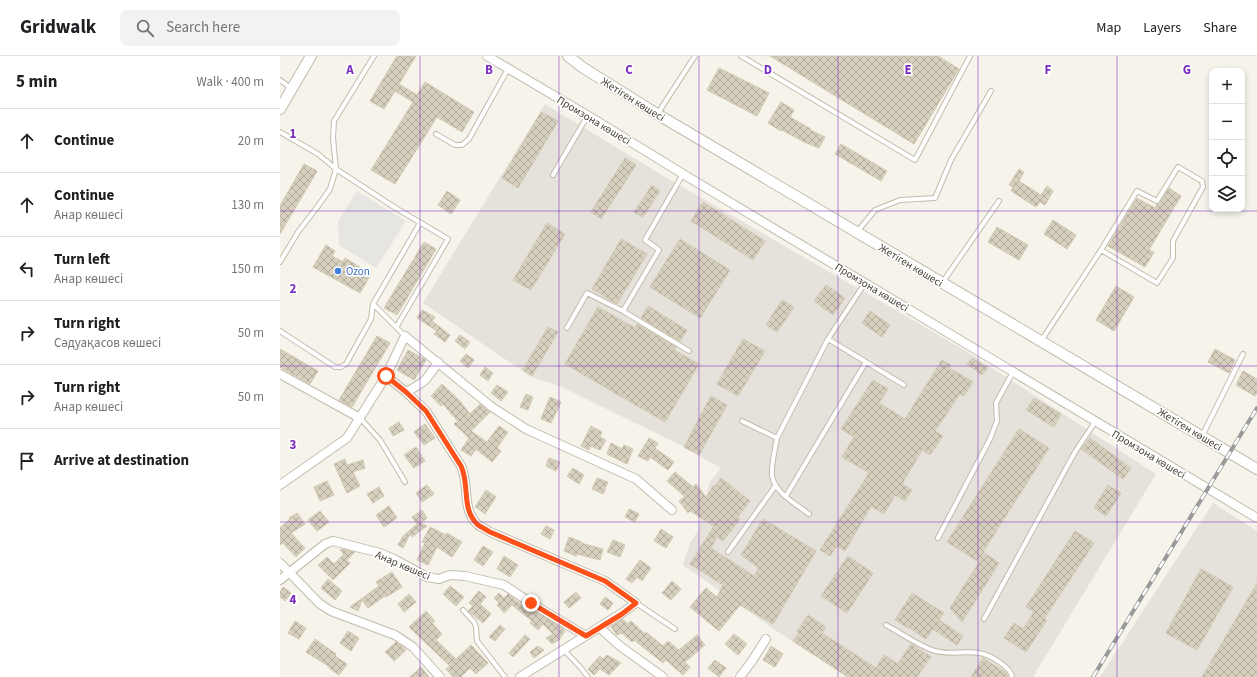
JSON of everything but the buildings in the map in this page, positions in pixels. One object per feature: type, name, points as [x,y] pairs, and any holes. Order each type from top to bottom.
[{"type":"street","points":[[280,109],[311,56]]},
{"type":"street","name":"Промзона көшесі","points":[[487,56],[588,115],[683,174],[1257,518]]},
{"type":"street","name":"Жетіген көшесі","points":[[568,56],[582,67],[658,114],[1257,469]]},
{"type":"street","points":[[280,486],[347,438],[386,376],[405,336],[492,407],[526,429],[636,479],[672,510]]},
{"type":"street","points":[[406,392],[427,379],[438,362]]},
{"type":"street","points":[[280,374],[360,418]]},
{"type":"street","points":[[386,376],[426,411],[461,466],[465,474],[467,506],[478,524],[490,532],[605,581],[636,603],[622,614],[520,677]]},
{"type":"street","name":"Анар көшесі","points":[[280,580],[325,544],[333,541],[380,553],[428,577],[439,579],[450,575],[465,576],[504,585],[586,636]]},
{"type":"street","points":[[280,563],[288,573],[320,604],[331,611],[395,635],[404,640],[413,647],[440,677]]},
{"type":"street","points":[[599,627],[620,646],[663,677]]},
{"type":"street","points":[[740,677],[766,639]]},
{"type":"lane","points":[[280,262],[298,232],[330,189],[336,169],[333,138],[334,121],[374,56]]},
{"type":"lane","points":[[658,114],[695,56]]},
{"type":"lane","points":[[741,56],[915,160],[970,56]]},
{"type":"lane","points":[[436,134],[455,145],[462,145],[469,139],[508,69]]},
{"type":"lane","points":[[280,80],[292,89]]},
{"type":"lane","points":[[857,232],[875,210],[900,200],[935,198],[951,160],[991,91]]},
{"type":"lane","points":[[553,175],[588,115]]},
{"type":"lane","points":[[280,132],[318,154],[336,169],[420,223],[448,239],[397,326]]},
{"type":"lane","points":[[1041,341],[1101,250],[1137,191],[1157,201],[1178,167],[1202,181],[1203,187],[1173,241],[1173,258],[1157,283],[1101,250]]},
{"type":"lane","points":[[623,311],[659,250],[645,240],[683,174]]},
{"type":"lane","points":[[942,283],[1000,200]]},
{"type":"lane","points":[[280,331],[335,366],[346,364],[371,319],[373,304],[420,223]]},
{"type":"lane","points":[[809,514],[786,496],[776,485],[772,477],[772,466],[777,438],[828,340],[865,283]]},
{"type":"lane","points":[[567,328],[587,292],[623,311],[689,351]]},
{"type":"lane","points":[[373,304],[397,326],[405,336]]},
{"type":"lane","points":[[828,340],[904,386]]},
{"type":"lane","points":[[1202,437],[1243,354]]},
{"type":"lane","points":[[786,496],[866,362]]},
{"type":"lane","points":[[938,538],[990,439],[997,421],[996,403],[1013,372]]},
{"type":"lane","points":[[360,418],[380,440],[405,482]]},
{"type":"lane","points":[[742,421],[777,438]]},
{"type":"lane","points":[[984,619],[1075,452],[1095,422]]},
{"type":"lane","points":[[728,552],[776,485]]},
{"type":"lane","points":[[636,603],[675,629]]},
{"type":"lane","points":[[463,610],[474,622],[477,641],[505,677]]},
{"type":"lane","points":[[886,625],[933,650],[948,653],[980,653],[1004,664],[1011,673],[1012,677]]},
{"type":"lane","points":[[564,649],[588,677]]},
{"type":"shaded area","points":[[545,104],[660,174],[961,348],[1156,474],[1033,677],[847,677],[781,634],[683,565],[690,543],[699,529],[709,483],[721,468],[682,446],[562,387],[531,377],[423,303]]},
{"type":"shaded area","points":[[357,191],[406,221],[376,268],[339,245],[338,221]]},
{"type":"shaded area","points":[[1213,503],[1257,531],[1257,677],[1100,677]]},
{"type":"railway","points":[[1093,677],[1257,408]]},
{"type":"place","name":"Ozon","points":[[338,271]]},
{"type":"route","points":[[386,376],[426,411],[461,466],[465,474],[467,506],[478,524],[490,532],[605,581],[636,603],[622,614],[586,636],[531,603]]}]
